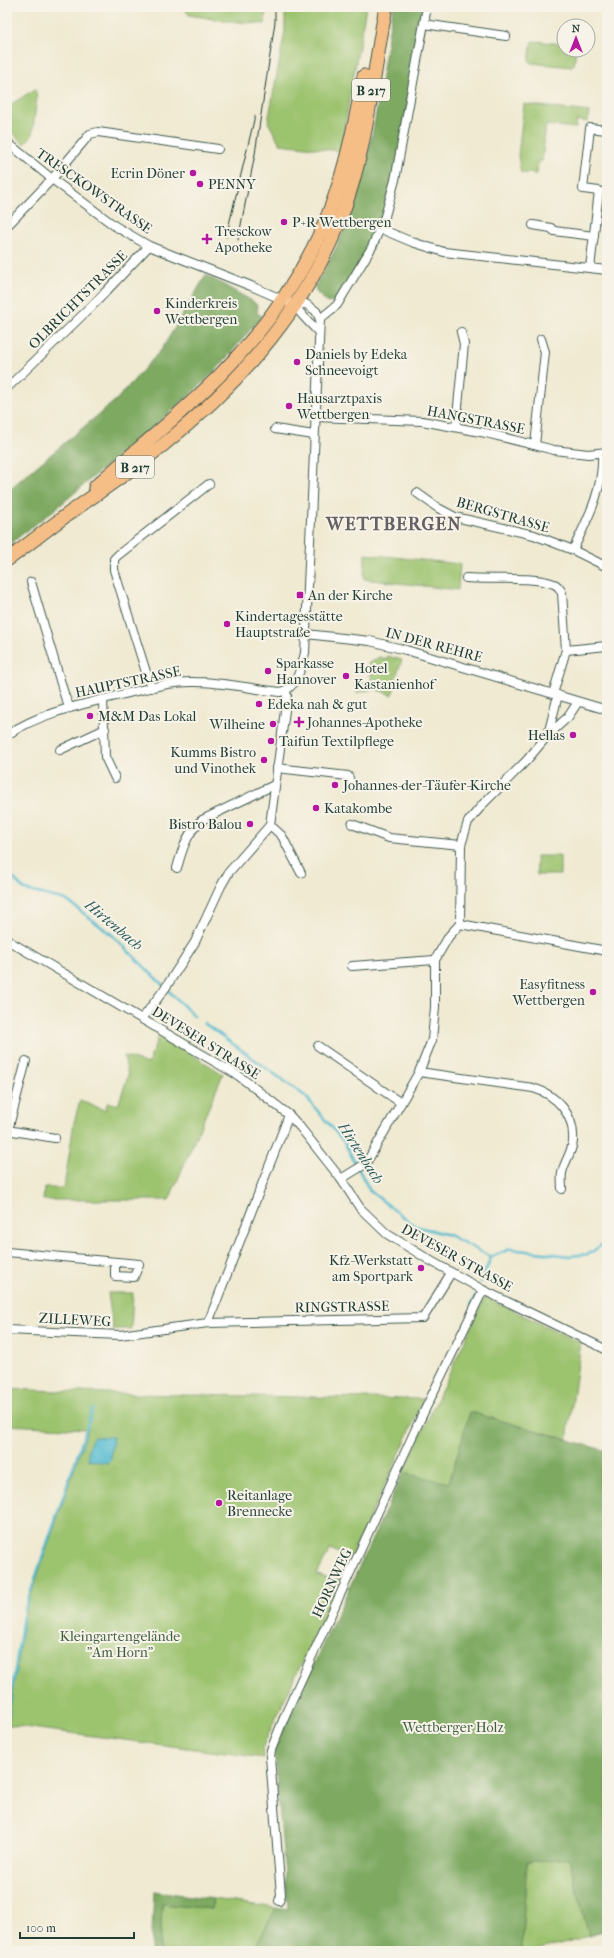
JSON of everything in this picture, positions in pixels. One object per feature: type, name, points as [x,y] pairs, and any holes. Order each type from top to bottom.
[{"type":"main road","name":"B 217","points":[[61,519],[220,375],[256,334],[283,299],[320,234],[334,199],[354,127],[377,7]]},
{"type":"main road","name":"B 217","points":[[7,560],[61,519],[119,479],[163,446],[205,410],[248,366],[295,305],[332,239],[349,195],[362,144],[386,7]]},
{"type":"street","points":[[320,319],[337,305],[381,229],[395,180],[427,7]]},
{"type":"street","points":[[424,24],[506,36]]},
{"type":"street","points":[[590,268],[598,191],[583,189],[590,128],[606,130]]},
{"type":"street","points":[[7,226],[52,180],[90,134],[98,132],[218,149]]},
{"type":"street","name":"TRESCKOWSTRASSE","points":[[7,142],[52,180],[115,226],[149,246],[283,299]]},
{"type":"street","points":[[533,225],[551,228],[554,231],[594,236]]},
{"type":"street","points":[[381,229],[428,248],[444,252],[607,270]]},
{"type":"street","name":"OLBRICHTSTRASSE","points":[[7,388],[95,303],[149,246]]},
{"type":"street","points":[[142,1019],[164,990],[203,929],[217,894],[229,872],[270,825],[286,695],[285,691],[296,681],[303,662],[306,634],[320,319],[316,311],[306,304],[295,305],[283,299]]},
{"type":"street","points":[[295,305],[300,314],[306,317],[319,333]]},
{"type":"street","points":[[456,427],[464,344],[461,332]]},
{"type":"street","points":[[535,445],[545,352],[542,339]]},
{"type":"street","name":"HANGSTRASSE","points":[[316,418],[422,421],[574,453],[604,452]]},
{"type":"street","points":[[275,429],[314,435]]},
{"type":"street","points":[[573,550],[598,495],[604,452]]},
{"type":"street","points":[[151,688],[114,570],[114,560],[118,555],[209,484]]},
{"type":"street","name":"BERGSTRASSE","points":[[417,493],[438,508],[455,517],[534,535],[573,550],[607,567]]},
{"type":"street","points":[[466,578],[524,580],[554,584],[559,587],[562,594],[566,650],[548,735]]},
{"type":"street","points":[[31,582],[65,697],[70,708]]},
{"type":"street","name":"IN DER REHRE","points":[[306,634],[384,644],[519,682],[607,710]]},
{"type":"street","points":[[566,650],[607,646]]},
{"type":"street","name":"HAUPTSTRASSE","points":[[7,735],[17,728],[44,716],[103,699],[175,683],[196,682],[285,691]]},
{"type":"street","points":[[103,699],[105,757],[115,778]]},
{"type":"street","points":[[341,1179],[362,1166],[368,1160],[400,1103],[420,1072],[432,1040],[435,1007],[435,960],[449,936],[460,924],[461,845],[468,822],[483,804],[527,760],[548,735],[568,717],[578,702]]},
{"type":"street","points":[[60,750],[105,729]]},
{"type":"street","points":[[277,768],[348,776],[351,784]]},
{"type":"street","points":[[177,868],[183,846],[196,825],[202,820],[274,785]]},
{"type":"street","points":[[352,824],[389,838],[461,845]]},
{"type":"street","points":[[270,825],[282,836],[301,873]]},
{"type":"street","points":[[460,924],[607,951]]},
{"type":"street","name":"DEVESER STRASSE","points":[[7,940],[232,1071],[289,1115],[300,1126],[341,1179],[360,1208],[387,1234],[451,1273],[483,1290],[607,1350]]},
{"type":"street","points":[[352,966],[435,960]]},
{"type":"street","points":[[318,1046],[400,1103]]},
{"type":"street","points":[[26,1061],[7,1130],[55,1138]]},
{"type":"street","points":[[420,1072],[534,1088],[545,1092],[556,1100],[564,1108],[569,1118],[572,1135],[571,1152],[562,1173],[562,1189]]},
{"type":"street","points":[[208,1323],[289,1115]]},
{"type":"street","points":[[7,1252],[115,1262]]},
{"type":"street","name":"RINGSTRASSE","points":[[142,1333],[208,1323],[423,1318],[451,1273]]},
{"type":"street","name":"HORNWEG","points":[[279,1901],[281,1895],[270,1757],[271,1750],[286,1713],[418,1424],[483,1290]]},
{"type":"street","name":"ZILLEWEG","points":[[7,1330],[120,1335],[142,1333]]},
{"type":"green space","points":[[184,7],[266,7],[265,24],[226,21],[189,15]]},
{"type":"green space","points":[[285,7],[366,7],[340,151],[280,144],[268,122],[285,31]]},
{"type":"green space","points":[[393,7],[427,7],[400,157],[372,247],[335,301],[328,303],[316,292],[315,286],[332,256],[341,236],[362,180],[373,131]]},
{"type":"green space","points":[[532,42],[556,43],[556,58],[575,58],[574,65],[572,67],[531,63],[529,60]]},
{"type":"green space","points":[[35,89],[37,97],[32,136],[24,144],[15,136],[10,128],[7,107]]},
{"type":"green space","points":[[524,104],[589,112],[588,122],[577,120],[576,128],[546,125],[542,161],[538,161],[537,174],[521,173],[518,156]]},
{"type":"green space","points":[[206,275],[254,302],[258,307],[257,313],[262,316],[218,368],[189,396],[59,506],[7,546],[7,491],[116,400],[162,349]]},
{"type":"green space","points":[[365,554],[460,564],[458,590],[364,579]]},
{"type":"green space","points":[[387,656],[402,660],[393,685],[395,686],[392,695],[374,689],[357,693],[355,685],[372,680],[368,664],[379,657],[387,659]]},
{"type":"green space","points":[[536,856],[560,856],[560,875],[537,875]]},
{"type":"green space","points":[[158,1037],[181,1048],[223,1074],[169,1200],[43,1200],[44,1188],[64,1188],[74,1122],[80,1101],[105,1110],[108,1102],[118,1105],[128,1076],[124,1056],[148,1064]]},
{"type":"green space","points":[[108,1293],[133,1293],[131,1329],[113,1329]]},
{"type":"green space","points":[[485,1297],[581,1343],[567,1439],[470,1412],[449,1483],[403,1473]]},
{"type":"green space","name":"Kleingartengelände \"Am Horn\"","points":[[7,1389],[134,1394],[424,1399],[350,1558],[330,1549],[317,1575],[341,1580],[263,1746],[264,1758],[8,1725],[24,1615],[88,1429],[7,1425]]},
{"type":"green space","name":"Wettberger Holz","points":[[470,1412],[607,1451],[607,1930],[589,1936],[569,1858],[527,1862],[521,1951],[253,1951],[276,1908],[288,1910],[274,1749],[403,1473],[449,1483]]},
{"type":"green space","points":[[569,1858],[589,1936],[533,1951],[521,1951],[527,1862]]},
{"type":"green space","points":[[154,1891],[214,1899],[212,1909],[162,1904],[160,1951],[151,1951]]},
{"type":"green space","points":[[214,1899],[276,1908],[253,1951],[160,1951],[162,1904],[212,1909]]},
{"type":"water","points":[[94,1437],[113,1437],[111,1459],[107,1463],[89,1460],[89,1448]]},
{"type":"waterway","name":"Hirtenbach","points":[[7,872],[25,890],[66,900],[112,935],[194,1016]]},
{"type":"waterway","name":"Hirtenbach","points":[[204,1023],[305,1096],[344,1142],[370,1191],[415,1226],[449,1235],[491,1257],[510,1249],[570,1256],[589,1254],[607,1241]]},
{"type":"waterway","points":[[481,1282],[491,1257]]},
{"type":"waterway","points":[[471,1305],[478,1291]]},
{"type":"waterway","points":[[24,1611],[93,1409]]},
{"type":"waterway","points":[[7,1722],[23,1616]]},
{"type":"tram line","points":[[238,240],[255,154],[275,22],[275,7]]},
{"type":"tram line","points":[[226,237],[255,116]]},
{"type":"place","name":"Ecrin Döner","points":[[193,173]]},
{"type":"place","name":"PENNY","points":[[200,184]]},
{"type":"place","name":"P+R Wettbergen","points":[[284,222]]},
{"type":"place","name":"Tresckow Apotheke","points":[[207,239]]},
{"type":"place","name":"Kinderkreis Wettbergen","points":[[157,311]]},
{"type":"place","name":"Daniels by Edeka Schneevoigt","points":[[297,362]]},
{"type":"place","name":"Hausarztpaxis Wettbergen","points":[[289,406]]},
{"type":"place","name":"An der Kirche","points":[[300,595]]},
{"type":"place","name":"Kindertagesstätte Hauptstraße","points":[[227,624]]},
{"type":"place","name":"Sparkasse Hannover","points":[[268,671]]},
{"type":"place","name":"Hotel Kastanienhof","points":[[346,676]]},
{"type":"place","name":"Edeka nah & gut","points":[[259,704]]},
{"type":"place","name":"M&M Das Lokal","points":[[90,716]]},
{"type":"place","name":"Johannes-Apotheke","points":[[299,722]]},
{"type":"place","name":"Wilheine","points":[[273,724]]},
{"type":"place","name":"Hellas","points":[[573,735]]},
{"type":"place","name":"Taifun Textilpflege","points":[[271,741]]},
{"type":"place","name":"Kumms Bistro und Vinothek","points":[[264,760]]},
{"type":"place","name":"Johannes-der-Täufer-Kirche","points":[[335,785]]},
{"type":"place","name":"Katakombe","points":[[316,808]]},
{"type":"place","name":"Bistro Balou","points":[[250,824]]},
{"type":"place","name":"Easyfitness Wettbergen","points":[[593,992]]},
{"type":"place","name":"Kfz-Werkstatt am Sportpark","points":[[421,1268]]},
{"type":"place","name":"Reitanlage Brennecke","points":[[219,1503]]},
{"type":"district","name":"WETTBERGEN","points":[[394,524]]}]
